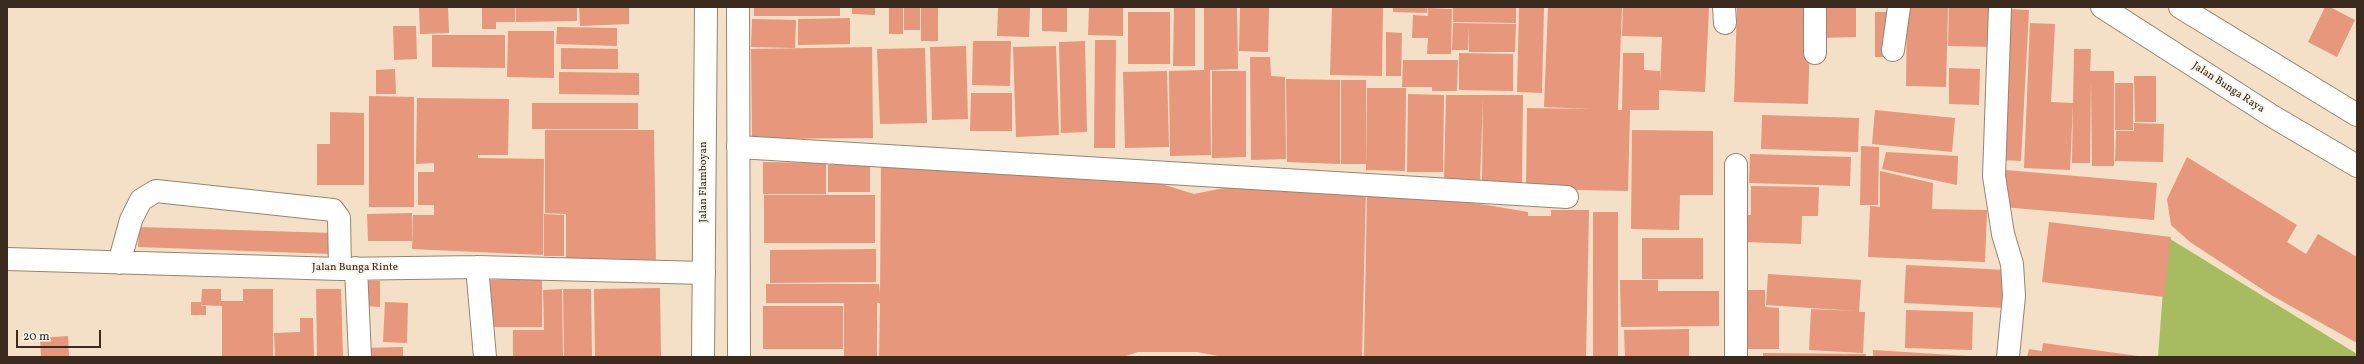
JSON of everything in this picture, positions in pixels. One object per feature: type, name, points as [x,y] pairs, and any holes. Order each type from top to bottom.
[{"type":"street","name":"Jalan Flamboyan","points":[[703,357],[706,7]]},
{"type":"street","points":[[738,7],[739,357]]},
{"type":"street","points":[[1815,7],[1815,53]]},
{"type":"street","points":[[1894,50],[1899,7]]},
{"type":"street","points":[[2000,7],[1994,176],[2002,234],[2012,264],[2014,296],[2008,357]]},
{"type":"street","name":"Jalan Bunga Raya","points":[[2102,7],[2272,116],[2357,166]]},
{"type":"street","points":[[2180,7],[2357,115]]},
{"type":"street","points":[[738,147],[1567,197]]},
{"type":"street","points":[[1736,165],[1736,357]]},
{"type":"street","points":[[119,263],[131,220],[141,200],[156,191],[333,210],[339,218],[348,268],[360,357]]},
{"type":"street","name":"Jalan Bunga Rinte","points":[[7,259],[348,268],[477,267],[704,273]]},
{"type":"street","points":[[477,267],[485,357]]},
{"type":"green space","points":[[2167,237],[2357,354],[2357,357],[2158,357]]},
{"type":"building","points":[[419,7],[448,7],[449,33],[420,34]]},
{"type":"building","points":[[482,7],[515,7],[515,22],[496,22],[496,29],[482,29]]},
{"type":"building","points":[[516,7],[577,8],[577,21],[516,22]]},
{"type":"building","points":[[579,7],[629,7],[629,24],[580,26]]},
{"type":"building","points":[[754,7],[840,7],[840,16],[754,16]]},
{"type":"building","points":[[852,7],[875,7],[875,15],[852,14]]},
{"type":"building","points":[[889,7],[903,7],[903,34],[889,34]]},
{"type":"building","points":[[904,7],[920,7],[920,30],[904,30]]},
{"type":"building","points":[[921,7],[938,7],[938,41],[921,41]]},
{"type":"building","points":[[998,7],[1030,7],[1029,37],[997,36]]},
{"type":"building","points":[[1042,7],[1067,7],[1067,32],[1042,31]]},
{"type":"building","points":[[1089,7],[1123,7],[1123,36],[1088,35]]},
{"type":"building","points":[[1174,7],[1195,7],[1195,66],[1173,66]]},
{"type":"building","points":[[1204,7],[1237,7],[1238,69],[1210,70],[1211,155],[1170,156],[1169,71],[1204,70]]},
{"type":"building","points":[[1240,7],[1269,7],[1268,52],[1239,51]]},
{"type":"building","points":[[1332,7],[1383,7],[1382,76],[1330,75]]},
{"type":"building","points":[[1393,7],[1427,7],[1427,13],[1393,12]]},
{"type":"building","points":[[1453,7],[1516,7],[1516,23],[1453,22]]},
{"type":"building","points":[[1548,7],[1622,7],[1618,110],[1630,110],[1628,191],[1526,189],[1527,108],[1591,109],[1544,107]]},
{"type":"building","points":[[1623,7],[1709,7],[1705,92],[1659,90],[1659,110],[1622,110],[1623,53],[1644,53],[1644,70],[1660,71],[1660,83],[1662,37],[1622,36]]},
{"type":"building","points":[[1737,7],[1811,7],[1808,104],[1734,102]]},
{"type":"building","points":[[1817,7],[1856,7],[1856,37],[1817,38]]},
{"type":"building","points":[[1907,7],[1948,7],[1946,87],[1906,86]]},
{"type":"building","points":[[1949,7],[1993,7],[1993,47],[1948,46]]},
{"type":"building","points":[[2325,7],[2330,7],[2355,20],[2337,57],[2308,42]]},
{"type":"building","points":[[1428,8],[1452,9],[1451,54],[1427,54],[1428,38],[1412,38],[1413,15],[1428,16]]},
{"type":"building","points":[[1519,8],[1544,8],[1542,93],[1517,92]]},
{"type":"building","points":[[2008,9],[2029,10],[2021,161],[2000,160]]},
{"type":"building","points":[[1128,12],[1170,12],[1170,64],[1128,64]]},
{"type":"building","points":[[1875,12],[1890,12],[1889,57],[1875,57]]},
{"type":"building","points":[[850,18],[850,44],[798,45],[798,19]]},
{"type":"building","points":[[752,19],[796,20],[795,48],[751,47]]},
{"type":"building","points":[[1453,23],[1516,24],[1515,52],[1469,52],[1469,26],[1468,50],[1452,50]]},
{"type":"building","points":[[2030,23],[2055,24],[2051,102],[2073,103],[2070,170],[2024,168]]},
{"type":"building","points":[[393,26],[416,26],[417,59],[394,60]]},
{"type":"building","points":[[557,27],[617,28],[617,46],[556,44]]},
{"type":"building","points":[[508,31],[554,31],[554,78],[507,77]]},
{"type":"building","points":[[1386,32],[1402,33],[1401,76],[1386,76]]},
{"type":"building","points":[[432,35],[505,35],[505,68],[432,67]]},
{"type":"building","points":[[1095,40],[1116,40],[1115,148],[1094,148]]},
{"type":"building","points":[[973,41],[1011,41],[1010,86],[972,85]]},
{"type":"building","points":[[1085,41],[1087,132],[1061,133],[1059,42]]},
{"type":"building","points":[[966,46],[968,119],[932,120],[930,47]]},
{"type":"building","points":[[1056,46],[1059,135],[1016,137],[1013,47]]},
{"type":"building","points":[[872,47],[873,138],[752,139],[751,49]]},
{"type":"building","points":[[561,48],[618,49],[618,69],[561,69]]},
{"type":"building","points":[[925,48],[927,123],[880,124],[877,49]]},
{"type":"building","points":[[2074,49],[2091,49],[2090,71],[2114,71],[2114,166],[2092,166],[2091,79],[2090,163],[2072,163]]},
{"type":"building","points":[[1459,53],[1513,54],[1513,91],[1459,90]]},
{"type":"building","points":[[1250,57],[1270,57],[1271,76],[1285,77],[1286,159],[1251,160]]},
{"type":"building","points":[[1403,60],[1458,60],[1457,91],[1432,91],[1432,87],[1402,87]]},
{"type":"building","points":[[1949,68],[1980,69],[1979,105],[1949,104]]},
{"type":"building","points":[[395,69],[396,94],[376,94],[376,70]]},
{"type":"building","points":[[1167,71],[1169,147],[1125,148],[1123,72]]},
{"type":"building","points":[[1212,71],[1246,71],[1246,157],[1212,158]]},
{"type":"building","points":[[559,72],[639,73],[639,95],[559,94]]},
{"type":"building","points":[[2134,76],[2156,76],[2156,122],[2135,122]]},
{"type":"building","points":[[1286,79],[1340,80],[1340,164],[1287,162]]},
{"type":"building","points":[[1341,80],[1366,80],[1366,164],[1341,164]]},
{"type":"building","points":[[2115,83],[2133,83],[2133,130],[2115,130]]},
{"type":"building","points":[[1367,88],[1406,88],[1405,171],[1366,170]]},
{"type":"building","points":[[971,93],[1012,93],[1012,131],[970,131]]},
{"type":"building","points":[[1408,94],[1444,95],[1443,172],[1407,172]]},
{"type":"building","points":[[1446,95],[1523,95],[1522,183],[1482,183],[1483,98],[1480,181],[1444,180]]},
{"type":"building","points":[[369,96],[414,97],[414,207],[369,207]]},
{"type":"building","points":[[417,98],[509,99],[508,155],[478,155],[478,158],[544,159],[543,255],[412,249],[413,215],[434,215],[434,205],[418,205],[418,172],[434,172],[434,163],[416,164]]},
{"type":"building","points":[[532,103],[638,103],[638,129],[532,129]]},
{"type":"building","points":[[1875,110],[1955,118],[1952,152],[1872,144]]},
{"type":"building","points":[[330,112],[364,113],[364,185],[317,185],[317,144],[330,144]]},
{"type":"building","points":[[1762,115],[1859,118],[1858,152],[1761,149]]},
{"type":"building","points":[[2134,123],[2164,124],[2163,162],[2115,161],[2116,131],[2134,131]]},
{"type":"building","points":[[545,130],[654,130],[656,266],[566,266],[566,214],[545,213]]},
{"type":"building","points":[[1632,130],[1713,131],[1713,195],[1680,195],[1679,230],[1631,229]]},
{"type":"building","points":[[1861,146],[1879,147],[1878,205],[1860,205]]},
{"type":"building","points":[[1886,152],[1958,156],[1957,185],[1882,169]]},
{"type":"building","points":[[1750,154],[1851,157],[1850,186],[1749,183]]},
{"type":"building","points":[[2187,157],[2297,225],[2287,242],[2306,254],[2318,234],[2357,257],[2357,343],[2271,295],[2190,242],[2171,225],[2167,199]]},
{"type":"building","points":[[763,162],[826,163],[826,194],[763,194]]},
{"type":"building","points":[[870,164],[870,192],[828,192],[828,165]]},
{"type":"building","points":[[881,166],[1139,177],[1194,194],[1249,183],[1366,186],[1362,357],[1223,357],[1197,352],[1138,352],[1123,357],[879,357],[880,303],[877,303],[877,357],[844,357],[844,303],[766,303],[766,284],[879,284],[880,294]]},
{"type":"building","points":[[2006,170],[2157,183],[2154,220],[2003,207]]},
{"type":"building","points":[[1880,171],[1933,183],[1932,209],[1987,210],[1985,262],[1868,257],[1870,206],[1880,207]]},
{"type":"building","points":[[1751,186],[1819,187],[1818,216],[1802,216],[1801,244],[1744,242],[1745,215],[1751,215]]},
{"type":"building","points":[[1367,194],[1429,197],[1528,212],[1528,216],[1551,216],[1551,210],[1589,210],[1586,357],[1364,357]]},
{"type":"building","points":[[764,195],[875,195],[875,243],[764,243]]},
{"type":"building","points":[[1593,212],[1618,212],[1618,357],[1593,357]]},
{"type":"building","points":[[412,213],[412,241],[368,241],[367,214]]},
{"type":"building","points":[[544,214],[564,215],[564,256],[544,256]]},
{"type":"building","points":[[2049,222],[2171,237],[2164,297],[2042,282]]},
{"type":"building","points":[[139,227],[333,233],[332,254],[138,247]]},
{"type":"building","points":[[1642,238],[1703,238],[1703,279],[1642,279]]},
{"type":"building","points":[[876,249],[876,282],[770,283],[770,250]]},
{"type":"building","points":[[1906,265],[2007,270],[2006,308],[1904,303]]},
{"type":"building","points":[[1768,274],[1861,280],[1859,312],[1865,312],[1863,353],[1809,350],[1811,309],[1856,311],[1766,305]]},
{"type":"building","points":[[542,279],[542,327],[486,327],[486,280]]},
{"type":"building","points":[[1620,280],[1658,280],[1658,291],[1719,291],[1719,326],[1621,327]]},
{"type":"building","points":[[366,281],[380,281],[380,307],[366,306]]},
{"type":"building","points":[[660,288],[661,357],[595,357],[594,289]]},
{"type":"building","points":[[202,289],[221,289],[221,301],[243,301],[243,289],[273,289],[273,357],[222,357],[222,306],[201,305]]},
{"type":"building","points":[[316,289],[341,289],[343,357],[317,357]]},
{"type":"building","points":[[562,289],[563,357],[513,357],[513,330],[544,330],[543,290]]},
{"type":"building","points":[[563,289],[591,289],[592,357],[564,357]]},
{"type":"building","points":[[1740,290],[1765,290],[1765,307],[1779,308],[1779,349],[1739,349]]},
{"type":"building","points":[[191,302],[201,302],[201,306],[206,306],[206,315],[191,315]]},
{"type":"building","points":[[385,302],[408,303],[407,343],[383,342]]},
{"type":"building","points":[[763,306],[843,306],[843,349],[763,349]]},
{"type":"building","points":[[1906,310],[1973,312],[1972,350],[1905,348]]},
{"type":"building","points":[[300,318],[313,318],[314,357],[275,357],[274,333],[300,332]]},
{"type":"building","points":[[1689,329],[1689,357],[1625,357],[1624,330]]},
{"type":"building","points":[[68,336],[69,357],[41,357],[40,338]]},
{"type":"building","points":[[2043,343],[2138,356],[2027,357],[2029,349],[2042,351]]},
{"type":"building","points":[[403,347],[403,357],[364,357],[364,348]]},
{"type":"building","points":[[1873,350],[1968,356],[1968,357],[1873,357]]},
{"type":"building","points":[[1763,353],[1866,354],[1866,357],[1763,357]]}]
